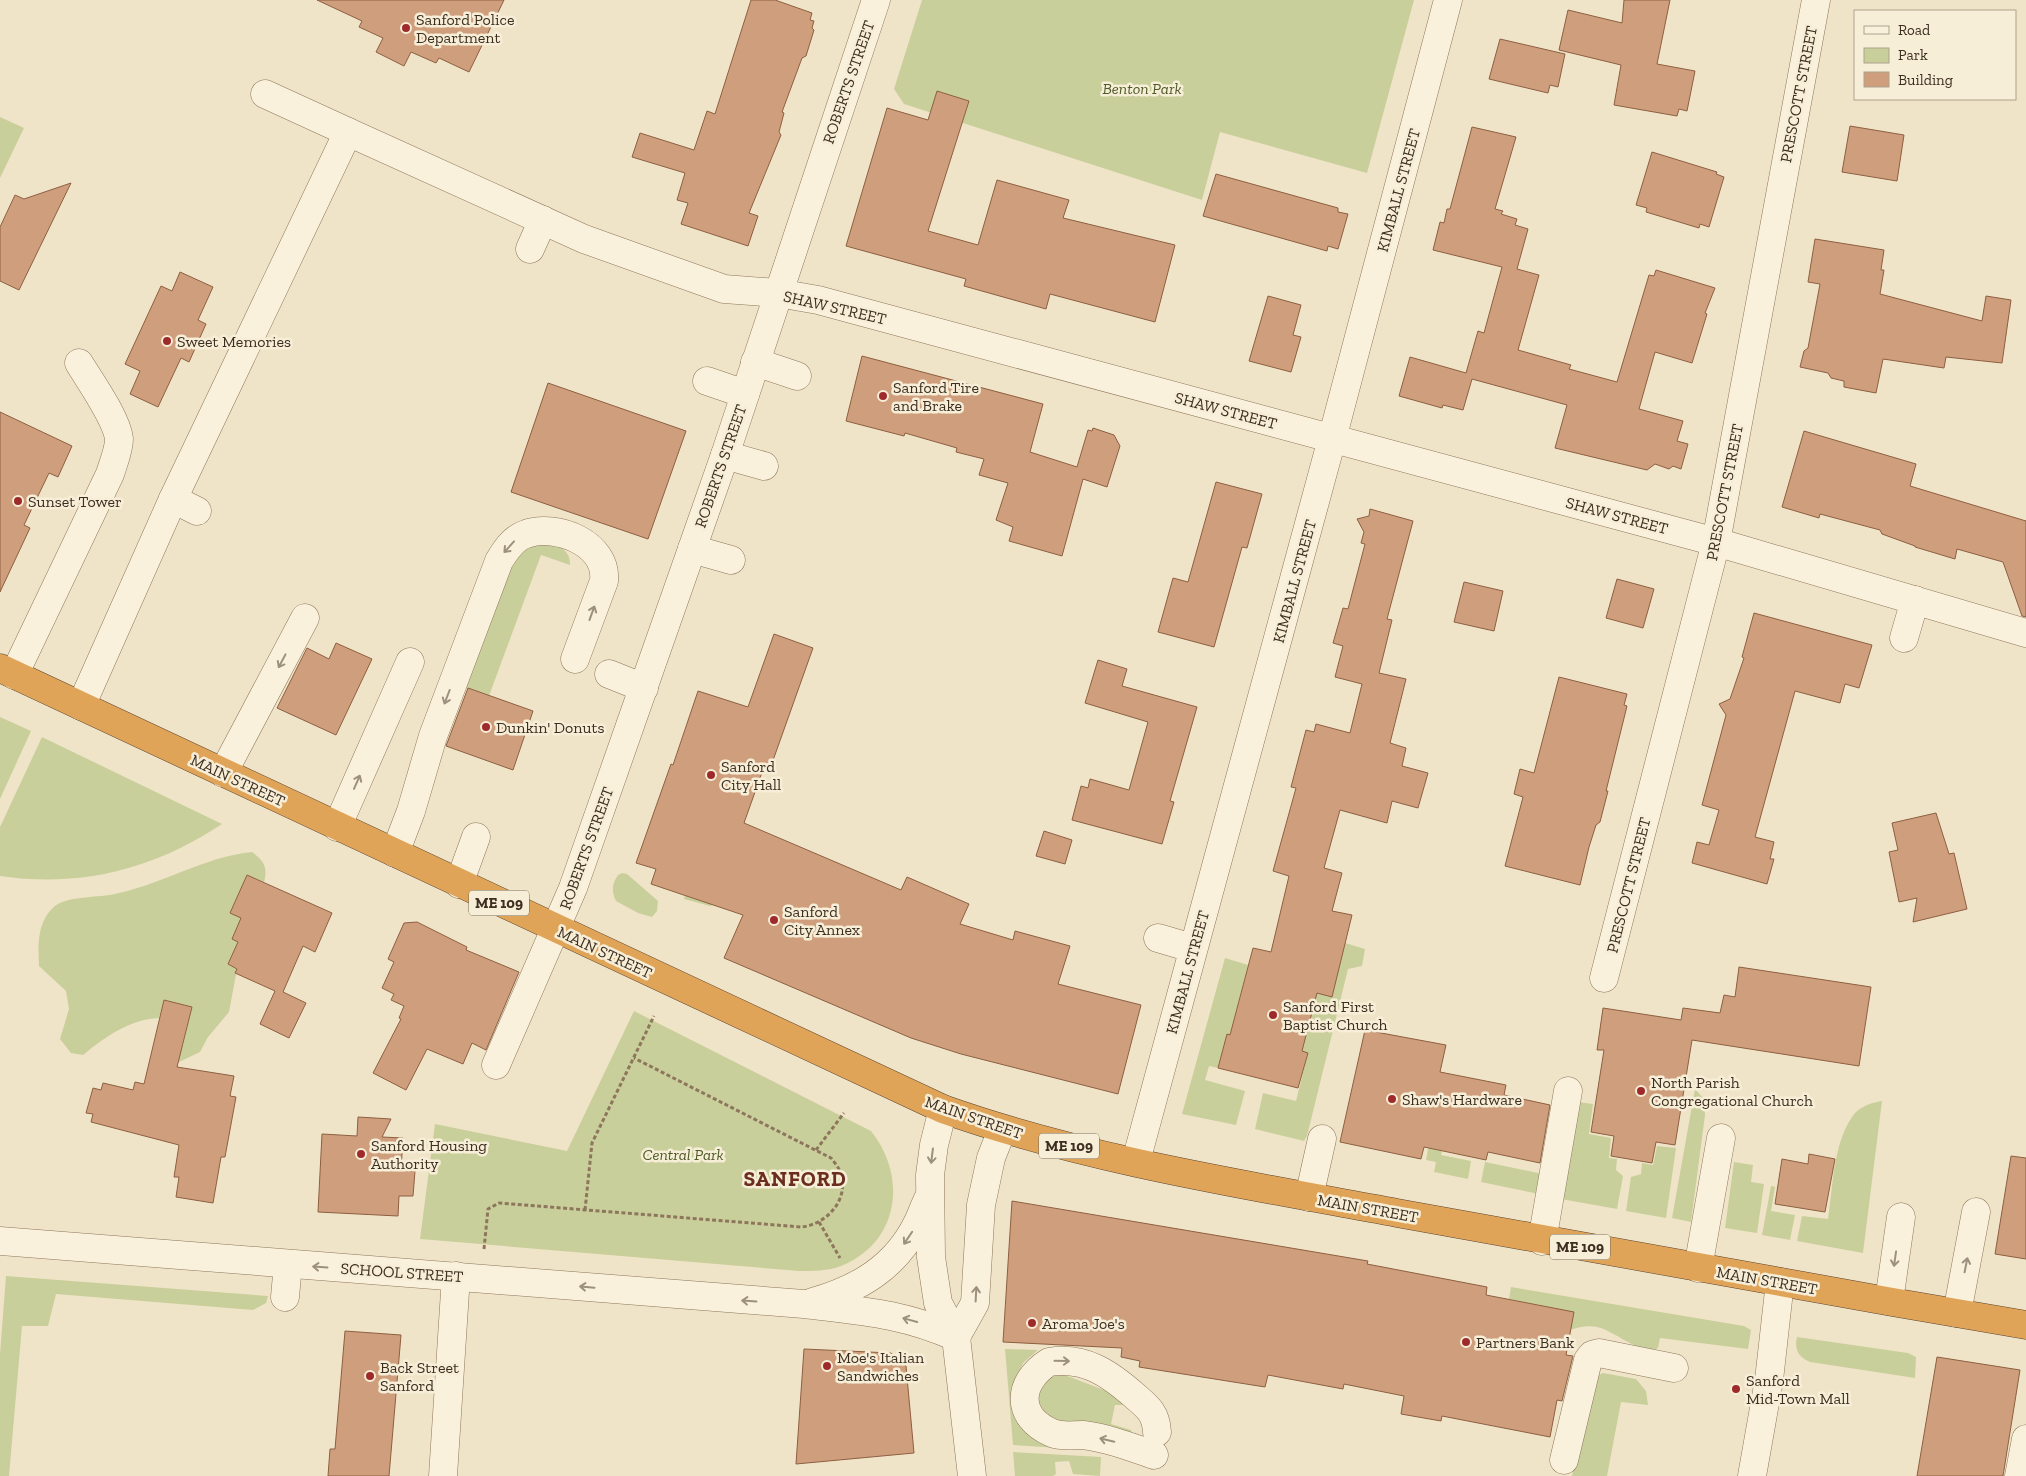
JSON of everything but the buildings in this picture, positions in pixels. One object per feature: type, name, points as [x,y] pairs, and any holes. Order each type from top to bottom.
[{"type":"highway","name":"MAIN STREET","points":[[7,671],[943,1109],[1002,1130],[1136,1161],[1309,1197],[1542,1241],[2026,1325]]},
{"type":"street","name":"ROBERTS STREET","points":[[496,1065],[573,888],[725,455],[876,0]]},
{"type":"street","name":"KIMBALL STREET","points":[[1136,1161],[1192,948],[1332,439],[1448,0]]},
{"type":"street","name":"PRESCOTT STREET","points":[[1604,978],[1716,542],[1816,0]]},
{"type":"street","name":"SHAW STREET","points":[[265,94],[584,239],[724,289],[778,293],[818,300],[1716,542],[2026,633]]},
{"type":"street","points":[[81,706],[173,499],[348,132]]},
{"type":"street","points":[[530,249],[543,220]]},
{"type":"street","points":[[7,671],[110,474],[115,458],[119,440],[111,416],[79,362]]},
{"type":"street","points":[[755,362],[797,376]]},
{"type":"street","points":[[707,381],[745,394]]},
{"type":"street","points":[[725,455],[764,466]]},
{"type":"street","points":[[173,499],[197,511]]},
{"type":"street","points":[[395,853],[411,810],[433,736],[499,562],[507,548],[525,534],[546,532],[574,538],[595,551],[601,561],[605,572],[604,581],[575,659]]},
{"type":"street","points":[[692,549],[731,560]]},
{"type":"street","points":[[1904,638],[1915,600]]},
{"type":"street","points":[[223,772],[305,618]]},
{"type":"street","points":[[338,827],[410,662]]},
{"type":"street","points":[[609,674],[644,688]]},
{"type":"street","points":[[459,884],[476,837]]},
{"type":"street","points":[[1158,938],[1192,948]]},
{"type":"street","points":[[1542,1241],[1568,1091]]},
{"type":"street","points":[[943,1109],[934,1145],[930,1195],[931,1257],[938,1303],[956,1337],[972,1476]]},
{"type":"street","points":[[956,1337],[975,1303],[981,1205],[991,1158],[1002,1130]]},
{"type":"street","points":[[1698,1268],[1721,1138]]},
{"type":"street","points":[[1309,1197],[1322,1139]]},
{"type":"street","name":"SCHOOL STREET","points":[[804,1304],[843,1293],[866,1281],[886,1266],[917,1224],[930,1195]]},
{"type":"street","points":[[1957,1313],[1976,1212]]},
{"type":"street","points":[[1889,1301],[1901,1217]]},
{"type":"street","name":"SCHOOL STREET","points":[[0,1242],[804,1304],[893,1315],[926,1324],[956,1337]]},
{"type":"street","points":[[285,1297],[288,1264]]},
{"type":"street","points":[[443,1476],[456,1276]]},
{"type":"street","points":[[1752,1476],[1769,1380],[1780,1282]]},
{"type":"street","points":[[1562,1468],[1564,1422],[1580,1346],[1586,1342],[1595,1341],[1603,1343],[1629,1360],[1674,1368]]},
{"type":"street","points":[[2019,1476],[2026,1439]]},
{"type":"path","points":[[586,1210],[592,1143],[654,1016]]},
{"type":"path","points":[[484,1249],[488,1209],[499,1203],[801,1227],[814,1226],[830,1214],[836,1206],[841,1193],[842,1176],[831,1158],[634,1058]]},
{"type":"path","points":[[816,1150],[844,1113]]},
{"type":"path","points":[[819,1222],[842,1261]]},
{"type":"green space","name":"Benton Park","points":[[922,0],[1414,0],[1367,173],[1220,132],[1202,200],[904,104],[894,89]]},
{"type":"green space","points":[[0,117],[24,128],[0,178]]},
{"type":"green space","points":[[527,543],[548,544],[561,548],[569,557],[570,565],[541,555],[489,696],[462,686],[510,559]]},
{"type":"green space","points":[[0,717],[31,731],[0,799]]},
{"type":"green space","points":[[42,737],[222,824],[170,853],[116,871],[88,877],[59,879],[0,876],[0,827]]},
{"type":"green space","points":[[252,852],[260,858],[264,865],[266,872],[264,882],[247,875],[230,913],[241,918],[238,942],[228,964],[237,969],[229,1012],[208,1037],[200,1052],[179,1062],[175,1056],[183,1045],[192,1007],[164,1000],[159,1018],[128,1025],[83,1055],[71,1053],[60,1039],[69,1009],[66,991],[39,966],[40,934],[49,912],[55,906],[66,901],[128,891],[198,865]]},
{"type":"green space","points":[[622,873],[627,874],[658,901],[657,911],[652,917],[638,913],[616,901],[613,894],[613,885],[618,875]]},
{"type":"green space","points":[[685,895],[731,900],[710,906],[684,899]]},
{"type":"green space","points":[[1345,943],[1365,949],[1362,966],[1348,969],[1307,1136],[1304,1141],[1255,1129],[1263,1093],[1296,1101],[1308,1053],[1302,1051],[1317,993],[1332,997]]},
{"type":"green space","points":[[1225,958],[1248,965],[1230,1035],[1227,1034],[1218,1068],[1209,1066],[1205,1080],[1245,1091],[1236,1125],[1182,1114]]},
{"type":"green space","name":"Central Park","points":[[634,1011],[871,1131],[883,1149],[890,1168],[893,1188],[892,1207],[886,1225],[875,1242],[860,1255],[836,1268],[799,1271],[420,1239],[435,1124],[567,1151]]},
{"type":"green space","points":[[1695,1089],[1704,1099],[1705,1115],[1691,1222],[1672,1218]]},
{"type":"green space","points":[[1882,1101],[1863,1253],[1797,1241],[1802,1216],[1828,1219],[1837,1153],[1852,1117],[1862,1108]]},
{"type":"green space","points":[[1578,1102],[1593,1104],[1589,1134],[1611,1138],[1609,1158],[1617,1159],[1616,1170],[1623,1176],[1617,1209],[1561,1199]]},
{"type":"green space","points":[[1429,1144],[1443,1147],[1441,1155],[1471,1161],[1468,1179],[1434,1172],[1436,1162],[1426,1160]]},
{"type":"green space","points":[[1657,1146],[1676,1148],[1666,1218],[1626,1211],[1631,1177],[1641,1174],[1642,1163],[1653,1165]]},
{"type":"green space","points":[[1485,1162],[1543,1174],[1539,1194],[1481,1182]]},
{"type":"green space","points":[[1734,1162],[1753,1165],[1751,1182],[1764,1184],[1757,1233],[1725,1228]]},
{"type":"green space","points":[[1771,1186],[1775,1187],[1771,1211],[1795,1215],[1790,1240],[1762,1235]]},
{"type":"green space","points":[[6,1276],[268,1296],[266,1303],[253,1310],[56,1294],[48,1326],[22,1326],[9,1476],[0,1476],[0,1354]]},
{"type":"green space","points":[[1511,1287],[1744,1326],[1751,1330],[1748,1349],[1660,1338],[1658,1348],[1651,1350],[1636,1346],[1597,1327],[1590,1326],[1570,1330],[1573,1312],[1509,1299]]},
{"type":"green space","points":[[1797,1337],[1908,1353],[1916,1357],[1915,1378],[1810,1362],[1802,1358],[1798,1352],[1796,1345]]},
{"type":"green space","points":[[1005,1349],[1038,1350],[1023,1363],[1014,1386],[1059,1448],[1013,1445]]},
{"type":"green space","points":[[1603,1373],[1636,1379],[1646,1391],[1648,1405],[1621,1402],[1607,1476],[1572,1476],[1594,1377]]},
{"type":"green space","points":[[1062,1374],[1125,1398],[1126,1405],[1115,1405],[1111,1424],[1131,1430],[1132,1433],[1073,1427],[1047,1415],[1040,1405],[1038,1391],[1053,1375]]},
{"type":"green space","points":[[1013,1452],[1101,1457],[1100,1476],[1073,1474],[1069,1461],[1055,1462],[1056,1474],[1053,1476],[1015,1476]]},
{"type":"place","name":"Sanford Police Department","points":[[406,28]]},
{"type":"place","name":"Sweet Memories","points":[[167,341]]},
{"type":"place","name":"Sanford Tire and Brake","points":[[883,396]]},
{"type":"place","name":"Sunset Tower","points":[[18,501]]},
{"type":"place","name":"Dunkin' Donuts","points":[[486,727]]},
{"type":"place","name":"Sanford City Hall","points":[[711,775]]},
{"type":"place","name":"Sanford City Annex","points":[[774,920]]},
{"type":"place","name":"Sanford First Baptist Church","points":[[1273,1015]]},
{"type":"place","name":"North Parish Congregational Church","points":[[1641,1091]]},
{"type":"place","name":"Shaw's Hardware","points":[[1392,1099]]},
{"type":"place","name":"Sanford Housing Authority","points":[[361,1154]]},
{"type":"place","name":"Aroma Joe's","points":[[1032,1323]]},
{"type":"place","name":"Partners Bank","points":[[1466,1342]]},
{"type":"place","name":"Moe's Italian Sandwiches","points":[[827,1366]]},
{"type":"place","name":"Back Street Sanford","points":[[370,1376]]},
{"type":"place","name":"Sanford Mid-Town Mall","points":[[1736,1389]]},
{"type":"district","name":"SANFORD","points":[[795,1179]]}]
